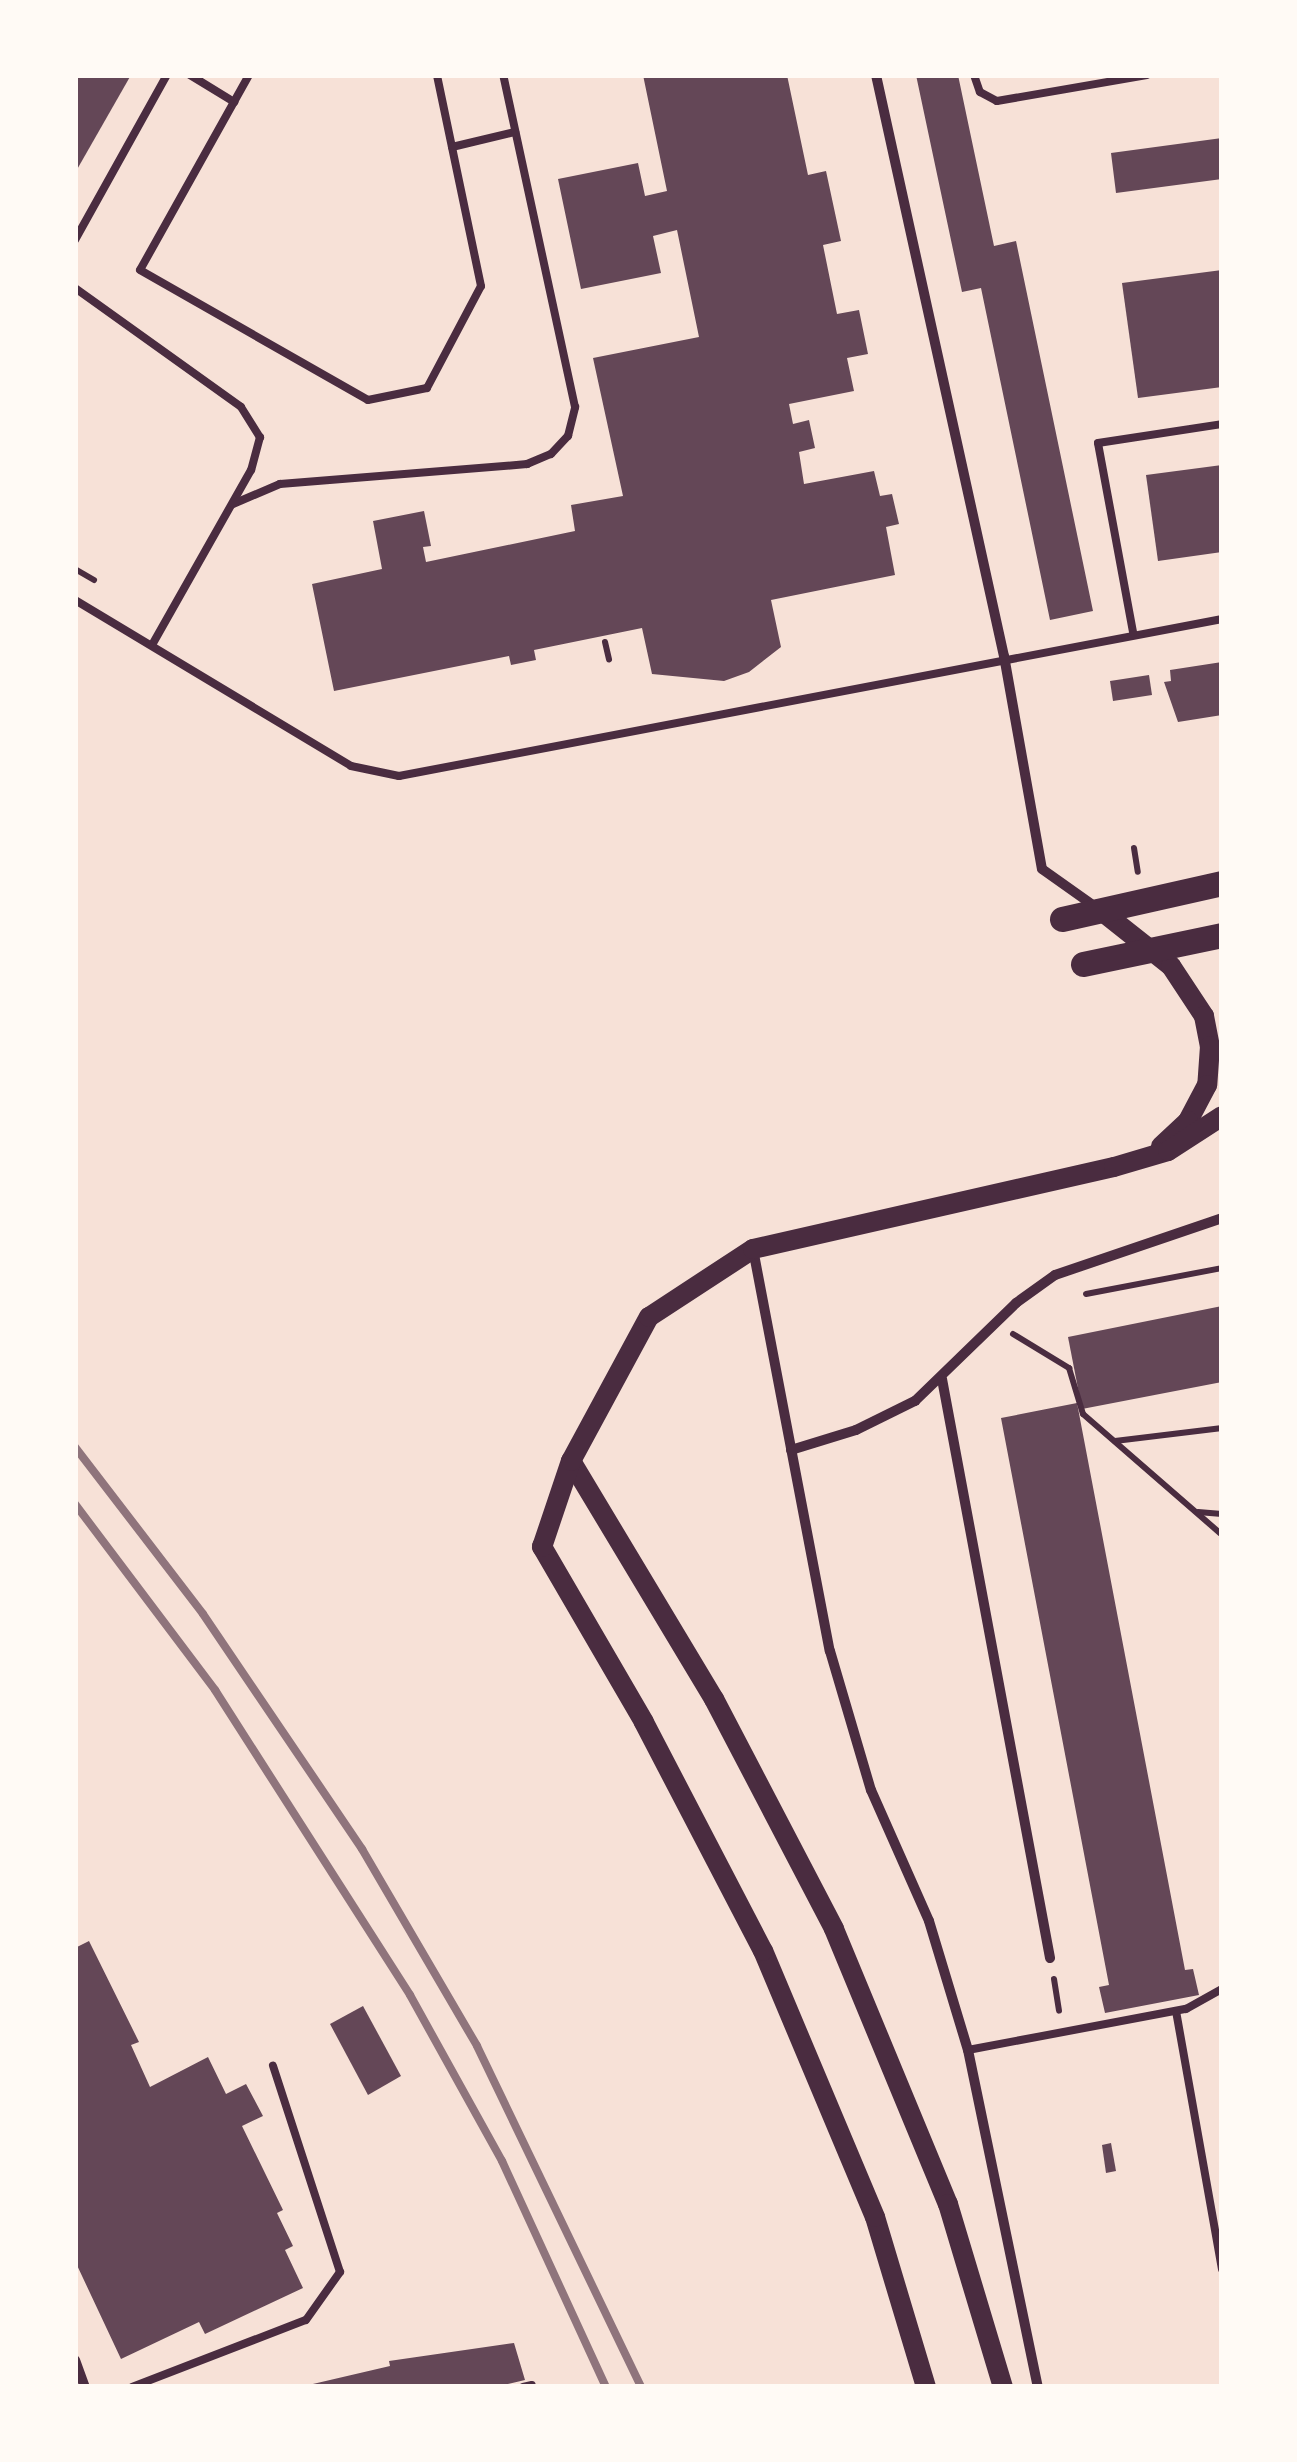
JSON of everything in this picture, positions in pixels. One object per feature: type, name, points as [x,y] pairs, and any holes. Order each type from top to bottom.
[{"type":"main road","points":[[1062,918],[1222,883]]},
{"type":"main road","points":[[1099,910],[1153,948],[1204,1016],[1210,1066],[1199,1106],[1143,1158]]},
{"type":"main road","points":[[1082,964],[1222,935]]},
{"type":"main road","points":[[926,2387],[875,2217],[763,1951],[644,1722],[542,1548],[571,1461],[650,1317],[754,1249],[1143,1158],[1192,1138],[1222,1116]]},
{"type":"main road","points":[[571,1461],[714,1699],[834,1929],[948,2204],[1004,2387]]},
{"type":"street","points":[[876,75],[1004,656],[1042,869],[1099,910]]},
{"type":"street","points":[[791,1450],[887,1417],[942,1379],[995,1323],[1054,1275],[1222,1218]]},
{"type":"street","points":[[754,1249],[830,1651],[866,1772],[929,1921],[968,2050],[1038,2387]]},
{"type":"street","points":[[942,1379],[1050,1958]]},
{"type":"street","points":[[75,2360],[84,2387]]},
{"type":"lane","points":[[75,240],[167,75]]},
{"type":"lane","points":[[190,75],[234,102]]},
{"type":"lane","points":[[249,75],[140,270],[368,400],[427,388],[482,286],[438,75]]},
{"type":"lane","points":[[232,504],[280,484],[527,464],[552,454],[568,436],[574,407],[503,75]]},
{"type":"lane","points":[[974,75],[980,92],[997,102],[1148,75]]},
{"type":"lane","points":[[452,147],[515,132]]},
{"type":"lane","points":[[75,288],[255,422],[257,454],[152,644]]},
{"type":"lane","points":[[1133,632],[1098,443],[1222,424]]},
{"type":"lane","points":[[75,600],[351,766],[399,776],[1004,656],[1222,619]]},
{"type":"lane","points":[[968,2050],[1176,2010],[1222,1989]]},
{"type":"lane","points":[[1176,2010],[1222,2268]]},
{"type":"lane","points":[[132,2387],[306,2320],[340,2272],[273,2066]]},
{"type":"path","points":[[605,642],[609,660]]},
{"type":"path","points":[[1134,848],[1139,880]]},
{"type":"path","points":[[1080,1295],[1222,1268]]},
{"type":"path","points":[[995,1323],[1070,1368],[1083,1414],[1222,1535]]},
{"type":"path","points":[[1115,1441],[1222,1428]]},
{"type":"path","points":[[1195,1511],[1222,1514]]},
{"type":"building","points":[[75,75],[131,75],[75,173]]},
{"type":"building","points":[[643,75],[787,75],[808,175],[826,171],[841,241],[823,245],[837,314],[859,310],[868,354],[847,358],[854,391],[789,404],[793,424],[809,420],[815,448],[799,452],[804,484],[874,471],[880,496],[892,494],[899,524],[886,527],[895,575],[771,600],[781,647],[749,672],[724,681],[652,674],[642,628],[534,650],[536,660],[511,665],[509,656],[334,691],[312,584],[382,569],[373,521],[424,511],[431,546],[423,547],[426,562],[575,531],[571,505],[623,496],[593,358],[699,337],[677,230],[653,236],[661,273],[581,289],[558,179],[638,163],[645,196],[667,191]]},
{"type":"building","points":[[916,75],[958,75],[994,246],[1016,241],[1093,611],[1050,620],[981,288],[962,292]]},
{"type":"building","points":[[1222,138],[1222,179],[1116,193],[1111,153]]},
{"type":"building","points":[[1222,270],[1222,387],[1138,398],[1122,283]]},
{"type":"building","points":[[1222,465],[1222,552],[1158,561],[1146,475]]},
{"type":"building","points":[[1222,662],[1222,715],[1178,722],[1164,682],[1171,681],[1170,670]]},
{"type":"building","points":[[1149,675],[1152,695],[1113,701],[1110,681]]},
{"type":"building","points":[[1222,1306],[1222,1382],[1082,1409],[1068,1337]]},
{"type":"building","points":[[1077,1403],[1185,1970],[1193,1969],[1199,1995],[1105,2013],[1099,1987],[1109,1985],[1001,1418]]},
{"type":"building","points":[[89,1941],[139,2042],[131,2045],[150,2087],[208,2057],[226,2094],[246,2084],[263,2116],[242,2126],[283,2210],[277,2213],[293,2246],[285,2250],[303,2288],[205,2334],[199,2322],[121,2359],[75,2261],[75,1948]]},
{"type":"building","points":[[363,2006],[401,2076],[368,2095],[330,2024]]},
{"type":"building","points":[[1111,2143],[1116,2171],[1106,2173],[1102,2145]]},
{"type":"building","points":[[514,2343],[525,2380],[495,2387],[300,2387],[390,2366],[389,2361]]},
{"type":"railway","points":[[75,1447],[203,1614],[362,1849],[477,2046],[641,2387]]},
{"type":"railway","points":[[75,1504],[215,1690],[410,1995],[502,2161],[606,2387]]}]
